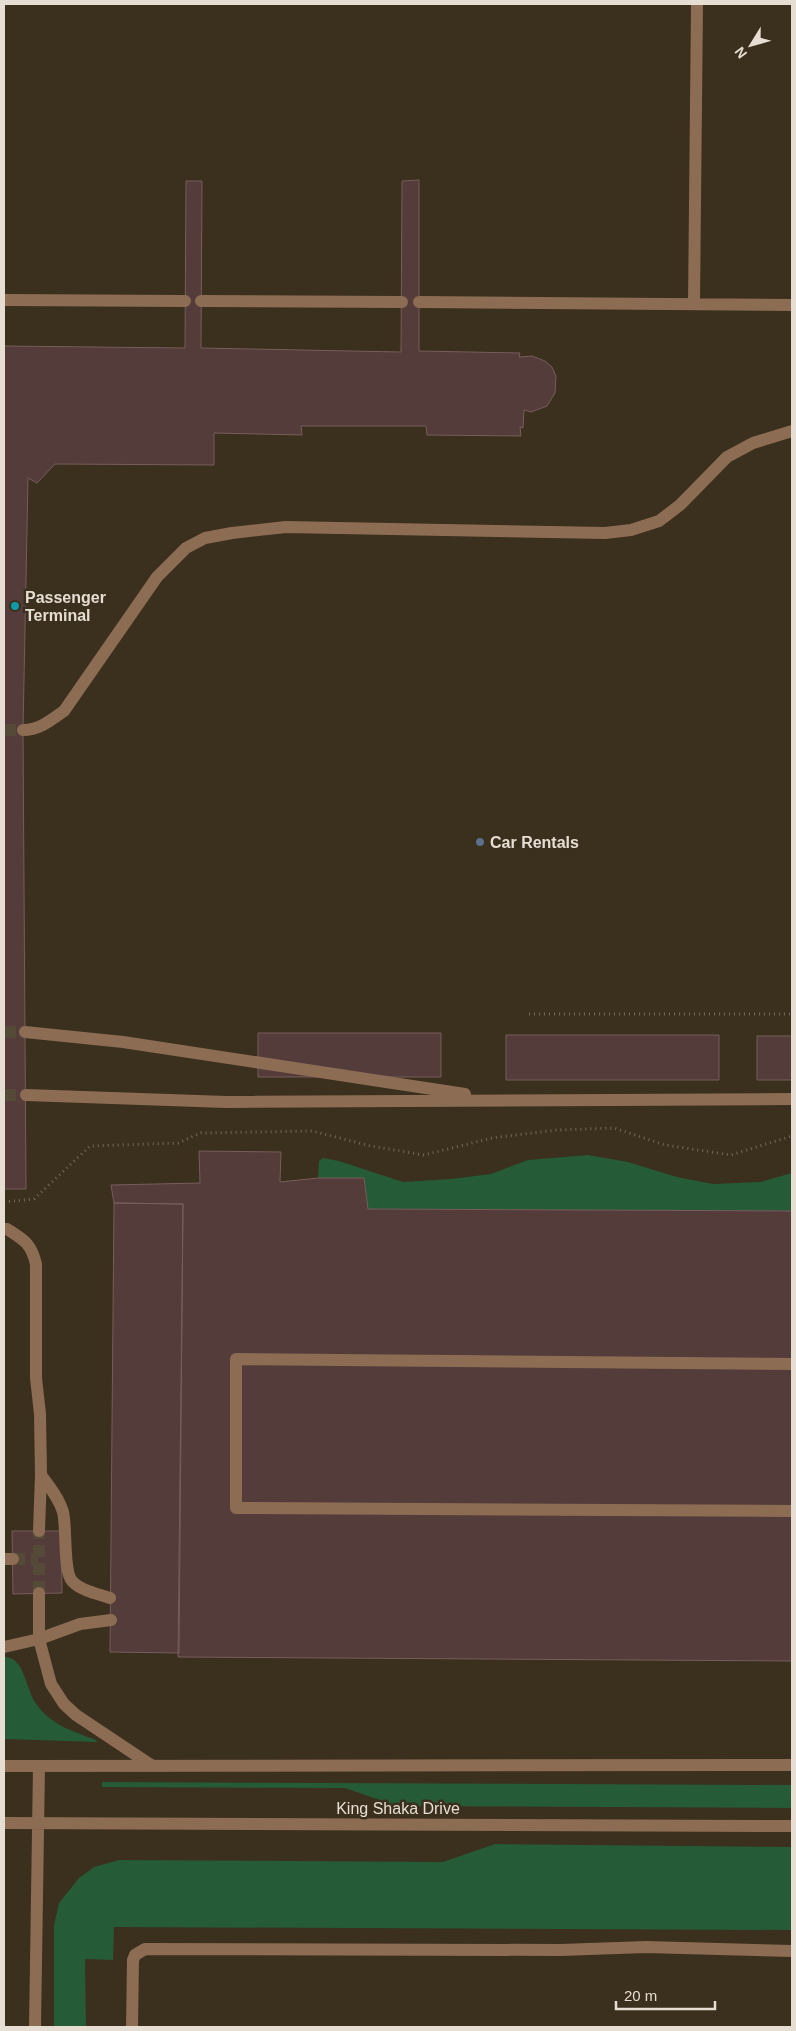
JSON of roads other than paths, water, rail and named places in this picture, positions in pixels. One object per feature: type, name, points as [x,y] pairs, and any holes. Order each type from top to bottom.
[{"type":"street","points":[[694,304],[697,4]]},
{"type":"street","points":[[4,300],[185,301]]},
{"type":"street","points":[[201,301],[402,302]]},
{"type":"street","points":[[419,302],[792,305]]},
{"type":"street","points":[[23,730],[32,730],[46,724],[64,711],[157,577],[186,548],[205,538],[232,533],[286,528],[605,533],[630,530],[659,521],[680,505],[727,457],[753,443],[792,431]]},
{"type":"street","points":[[25,1032],[152,1046],[507,1101]]},
{"type":"street","points":[[26,1094],[226,1102],[792,1099]]},
{"type":"street","points":[[4,1229],[26,1241],[33,1251],[36,1264],[36,1378],[40,1414],[41,1475],[39,1531]]},
{"type":"street","points":[[792,1364],[236,1359],[236,1508],[792,1511]]},
{"type":"street","points":[[41,1475],[53,1491],[62,1510],[67,1570],[70,1579],[79,1588],[110,1598]]},
{"type":"street","points":[[39,1593],[39,1639],[51,1684],[64,1704],[76,1715],[151,1765]]},
{"type":"street","points":[[4,1647],[39,1639],[80,1624],[111,1620]]},
{"type":"street","points":[[4,1766],[792,1765]]},
{"type":"street","points":[[35,2027],[38,1766]]},
{"type":"street","name":"King Shaka Drive","points":[[4,1823],[792,1826]]},
{"type":"street","points":[[132,2027],[132,1960],[145,1949],[561,1950],[646,1947],[792,1951]]},
{"type":"tunnel","points":[[4,730],[23,730]]},
{"type":"tunnel","points":[[4,1032],[25,1032]]},
{"type":"tunnel","points":[[4,1095],[26,1095]]},
{"type":"tunnel","points":[[39,1531],[39,1593]]},
{"type":"tunnel","points":[[13,1559],[38,1559]]},
{"type":"place","name":"Passenger Terminal","points":[[15,606]]},
{"type":"place","name":"Car Rentals","points":[[480,842]]}]
